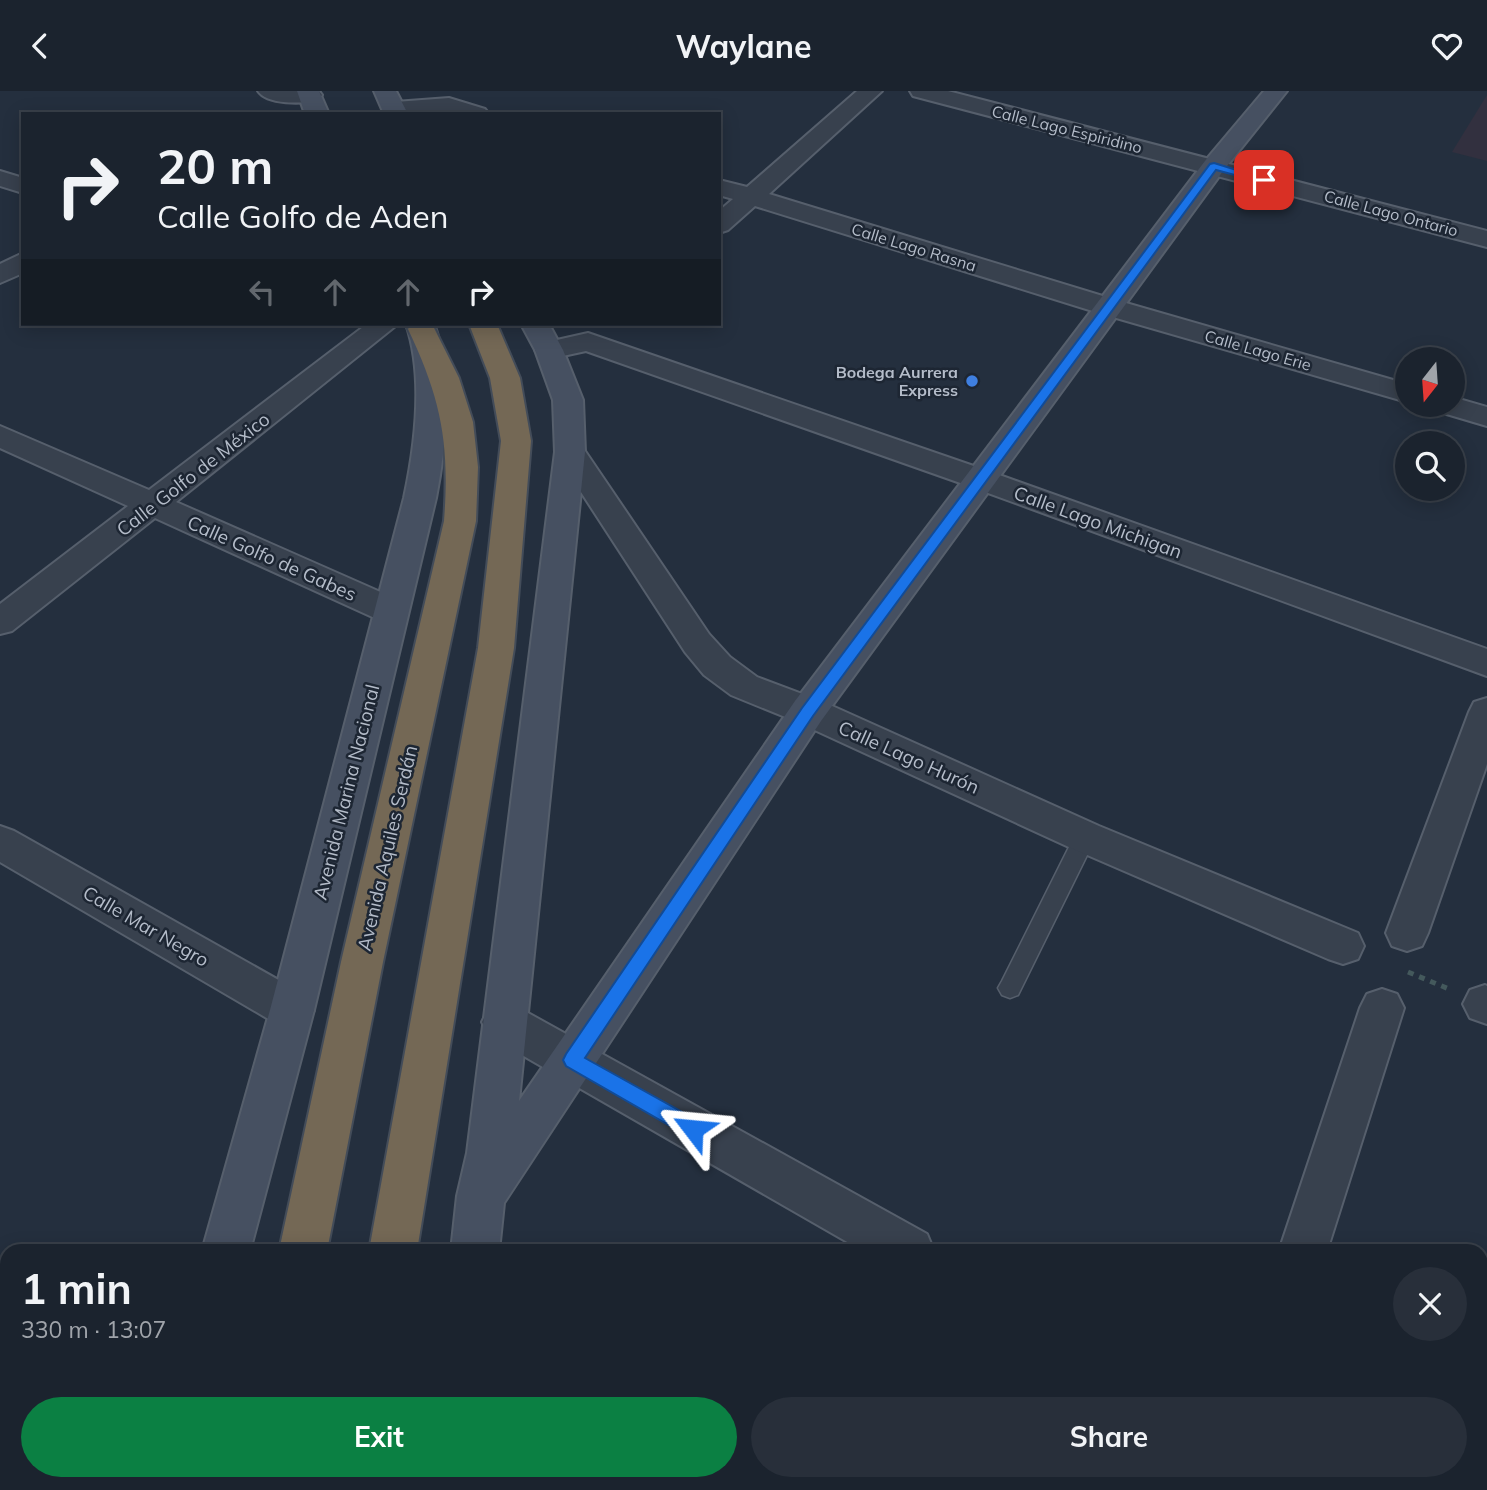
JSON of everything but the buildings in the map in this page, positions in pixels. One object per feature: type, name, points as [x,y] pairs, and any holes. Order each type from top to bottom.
[{"type":"highway","name":"Avenida Marina Nacional","points":[[421,326],[450,393],[463,445]]},
{"type":"highway","points":[[394,1244],[445,963],[496,648],[516,441],[505,378],[484,326]]},
{"type":"highway","name":"Avenida Aquiles Serdán","points":[[304,1244],[362,962],[460,521],[463,445]]},
{"type":"main road","points":[[481,1196],[808,712],[1214,166],[1276,91]]},
{"type":"main road","name":"Avenida Marina Nacional","points":[[228,1244],[292,1010],[391,611],[424,491],[429,461],[431,383],[421,326]]},
{"type":"main road","points":[[476,1244],[481,1196],[491,1153],[570,452],[568,400],[542,337]]},
{"type":"street","points":[[269,91],[312,102]]},
{"type":"street","points":[[721,223],[871,91]]},
{"type":"street","name":"Calle Lago Espiridino","points":[[921,91],[1214,166]]},
{"type":"street","points":[[291,112],[312,102]]},
{"type":"street","points":[[392,105],[449,105],[471,112]]},
{"type":"street","name":"Calle Lago Ontario","points":[[1214,166],[1487,239]]},
{"type":"street","points":[[0,178],[21,185]]},
{"type":"street","name":"Calle Lago Rasna","points":[[721,188],[1109,307]]},
{"type":"street","points":[[0,275],[21,262]]},
{"type":"street","name":"Calle Lago Erie","points":[[1109,307],[1395,390]]},
{"type":"street","name":"Calle Golfo de México","points":[[0,622],[381,326]]},
{"type":"street","name":"Calle Lago Michigan","points":[[542,337],[598,333],[981,479],[1487,663]]},
{"type":"street","points":[[1465,410],[1487,417]]},
{"type":"street","name":"Calle Golfo de Gabes","points":[[0,436],[391,611]]},
{"type":"street","name":"Calle Lago Hurón","points":[[570,452],[696,643],[717,666],[744,686],[808,712],[1085,837],[1343,946]]},
{"type":"street","points":[[1407,933],[1487,712]]},
{"type":"street","name":"Calle Mar Negro","points":[[0,842],[292,1010]]},
{"type":"street","points":[[1305,1244],[1382,1008]]},
{"type":"street","points":[[504,1022],[898,1244]]},
{"type":"lane","points":[[1010,988],[1085,837]]},
{"type":"path","points":[[1343,946],[1486,1005]]},
{"type":"shaded area","points":[[1487,95],[1487,161],[1452,152]]},
{"type":"place","name":"Bodega Aurrera Express","points":[[972,381]]},
{"type":"route","points":[[693,1129],[572,1060],[808,712],[1214,166],[1264,180]]}]
